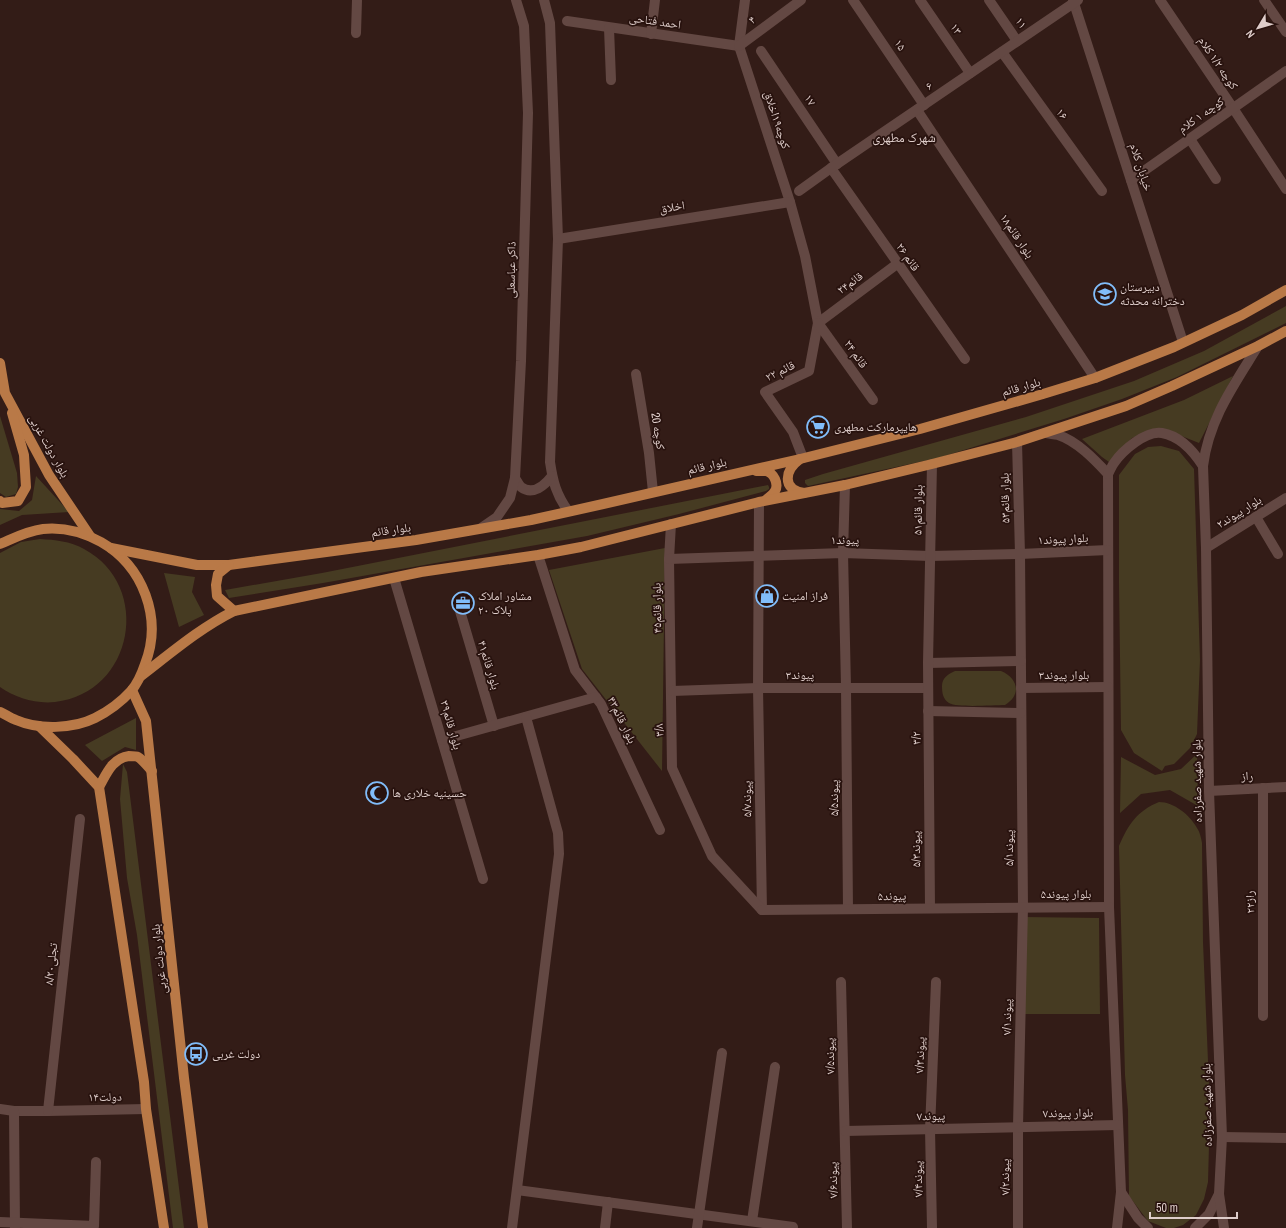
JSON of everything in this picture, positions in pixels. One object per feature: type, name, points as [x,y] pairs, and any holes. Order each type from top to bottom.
[{"type":"main road","name":"بلوار قائم","points":[[111,548],[197,565],[229,565],[416,540],[568,511],[801,458],[935,425],[1044,394],[1095,378],[1183,342],[1242,315],[1286,290]]},
{"type":"main road","points":[[141,676],[196,634],[218,619],[234,611],[421,572],[538,555],[581,547],[761,502],[845,485],[1017,442],[1126,406],[1258,346],[1286,331]]},
{"type":"main road","name":"بلوار دولت غربی","points":[[0,364],[5,392],[49,475],[90,536]]},
{"type":"main road","points":[[0,501],[18,501],[26,487],[24,455],[5,392]]},
{"type":"main road","points":[[801,458],[795,462],[789,470],[787,479],[793,489],[798,492],[805,493]]},
{"type":"main road","points":[[745,471],[766,471],[774,477],[777,487],[775,491],[772,495],[761,502]]},
{"type":"main road","points":[[0,544],[19,535],[43,529],[67,530],[90,536],[111,548],[129,564],[142,584],[150,606],[153,630],[149,654],[141,676],[132,690],[108,711],[87,722],[64,727],[39,726],[17,721],[0,712]]},
{"type":"main road","points":[[229,565],[218,574],[216,585],[217,596],[234,611]]},
{"type":"main road","name":"بلوار دولت غربی","points":[[132,690],[146,721],[184,1078],[203,1228]]},
{"type":"main road","points":[[39,726],[99,787],[144,1082],[146,1109],[164,1228]]},
{"type":"main road","points":[[99,787],[112,765],[117,760],[124,757],[138,757],[152,771]]},
{"type":"street","points":[[356,33],[357,0]]},
{"type":"street","name":"ذاکر عباسعلی","points":[[481,528],[497,517],[510,498],[515,478],[521,361],[528,113],[524,26],[516,0]]},
{"type":"street","points":[[544,0],[550,22],[558,239],[550,462],[552,476],[559,499],[568,511]]},
{"type":"street","points":[[651,34],[655,0]]},
{"type":"street","points":[[739,46],[745,0]]},
{"type":"street","name":"۴","points":[[739,46],[801,0]]},
{"type":"street","name":"۱۵","points":[[853,0],[921,107]]},
{"type":"street","name":"۱۳","points":[[920,0],[970,73]]},
{"type":"street","name":"۱۱","points":[[989,0],[1018,41]]},
{"type":"street","name":"کوچه ۱/۲ کلام","points":[[1160,0],[1286,189]]},
{"type":"street","points":[[1264,0],[1286,32]]},
{"type":"street","name":"۶","points":[[799,191],[1075,1]]},
{"type":"street","name":"خیابان کلام","points":[[1075,1],[1183,342]]},
{"type":"street","name":"احمد فتاحی","points":[[567,21],[739,46]]},
{"type":"street","points":[[609,28],[611,80]]},
{"type":"street","name":"کوچه۱۹اخلاق","points":[[739,46],[790,202],[805,256],[818,323]]},
{"type":"street","name":"۱۷","points":[[761,51],[834,166]]},
{"type":"street","name":"۱۶","points":[[1002,52],[1102,191]]},
{"type":"street","name":"کوچه ۱ کلام","points":[[1131,180],[1286,71]]},
{"type":"street","name":"بلوار قائم۱۸","points":[[921,107],[1095,378]]},
{"type":"street","points":[[1190,139],[1216,179]]},
{"type":"street","name":"قائم ۲۶","points":[[834,166],[897,264],[965,359]]},
{"type":"street","name":"اخلاق","points":[[558,239],[790,202]]},
{"type":"street","name":"قائم۲۴","points":[[818,323],[897,264]]},
{"type":"street","name":"۲۴ قائم","points":[[818,323],[873,400]]},
{"type":"street","name":"قائم ۲۲","points":[[801,458],[793,432],[765,392],[809,371],[818,323]]},
{"type":"street","name":"بلوار شهید صفرزاده","points":[[1224,1228],[1219,1194],[1222,1137],[1209,791],[1206,548],[1203,466],[1204,453],[1211,429],[1224,400],[1258,346]]},
{"type":"street","name":"کوچه 20","points":[[636,374],[653,492]]},
{"type":"street","points":[[1045,433],[1058,435],[1077,446],[1088,454],[1108,474]]},
{"type":"street","points":[[1117,1228],[1121,1192],[1109,907],[1108,474],[1113,464],[1130,446],[1151,434],[1161,433],[1186,445],[1203,466]]},
{"type":"street","name":"بلوار قائم۵۳","points":[[1017,442],[1021,661]]},
{"type":"street","name":"بلوار قائم۵۱","points":[[928,663],[932,464]]},
{"type":"street","points":[[515,478],[521,487],[529,490],[538,489],[546,484],[552,476]]},
{"type":"street","name":"پیوند۵/۵","points":[[845,485],[843,553],[848,909]]},
{"type":"street","name":"بلوار پیوند۲","points":[[1206,548],[1286,498]]},
{"type":"street","name":"پیوند۵/۷","points":[[761,502],[758,688],[762,910]]},
{"type":"street","points":[[1256,517],[1278,554]]},
{"type":"street","name":"بلوار قائم۴۵","points":[[671,524],[669,559],[672,691]]},
{"type":"street","name":"بلوار پیوند۱","points":[[1020,554],[1108,550]]},
{"type":"street","name":"پیوند۱","points":[[669,559],[843,553],[930,556],[1020,554]]},
{"type":"street","name":"بلوار قائم۴۳","points":[[538,555],[575,670],[602,704],[660,830]]},
{"type":"street","name":"بلوار قائم۳۹","points":[[394,578],[482,879]]},
{"type":"street","name":"بلوار قائم۴۱","points":[[460,611],[494,726]]},
{"type":"street","points":[[928,663],[1021,661]]},
{"type":"street","name":"پیوند۵/۱","points":[[1021,661],[1023,907]]},
{"type":"street","name":"۳/۲","points":[[928,663],[929,788]]},
{"type":"street","name":"بلوار پیوند۳","points":[[1021,688],[1108,687]]},
{"type":"street","name":"پیوند۳","points":[[672,691],[758,688],[928,688]]},
{"type":"street","name":"۳/۸","points":[[672,691],[672,768],[712,856],[762,910]]},
{"type":"street","points":[[442,740],[596,697]]},
{"type":"street","points":[[928,711],[1021,713]]},
{"type":"street","points":[[512,1228],[559,854],[558,833],[526,717]]},
{"type":"street","name":"راز","points":[[1209,791],[1286,787]]},
{"type":"street","name":"پیوند۵/۳","points":[[929,788],[930,908]]},
{"type":"street","name":"راز۲۲","points":[[1263,788],[1263,1016]]},
{"type":"street","name":"تجلی۸/۲۰","points":[[48,1111],[80,819]]},
{"type":"street","name":"بلوار پیوند۵","points":[[1023,907],[1109,907]]},
{"type":"street","name":"پیوند۵","points":[[762,910],[1023,907]]},
{"type":"street","name":"پیوند۷/۱","points":[[1018,1126],[1023,907]]},
{"type":"street","name":"پیوند۷/۵","points":[[841,982],[845,1131]]},
{"type":"street","name":"پیوند۷/۳","points":[[930,1129],[936,982]]},
{"type":"street","points":[[697,1228],[722,1053]]},
{"type":"street","points":[[752,1221],[775,1067]]},
{"type":"street","name":"۱۴دولت","points":[[0,1109],[14,1111],[48,1111],[146,1109]]},
{"type":"street","points":[[14,1111],[15,1226]]},
{"type":"street","name":"بلوار پیوند۷","points":[[1018,1126],[1118,1125]]},
{"type":"street","name":"پیوند۷","points":[[845,1131],[1018,1126]]},
{"type":"street","name":"پیوند۷/۲","points":[[1018,1126],[1018,1228]]},
{"type":"street","name":"پیوند۷/۴","points":[[930,1129],[932,1228]]},
{"type":"street","name":"پیوند۷/۶","points":[[845,1131],[847,1228]]},
{"type":"street","points":[[1222,1137],[1286,1138]]},
{"type":"street","points":[[0,1222],[15,1226],[94,1226],[96,1162]]},
{"type":"street","points":[[517,1190],[793,1227]]},
{"type":"street","points":[[1121,1192],[1138,1218],[1148,1228]]},
{"type":"street","points":[[1195,1228],[1209,1214],[1219,1194]]},
{"type":"street","points":[[605,1228],[608,1202]]},
{"type":"shaded area","points":[[1286,306],[1286,323],[1177,377],[1122,399],[1064,419],[938,458],[808,486],[805,483],[805,480],[823,474],[1026,417],[1134,381],[1204,351]]},
{"type":"shaded area","points":[[1233,376],[1199,443],[1164,429],[1132,438],[1109,462],[1082,439],[1184,400]]},
{"type":"shaded area","points":[[0,416],[17,473],[18,487],[16,494],[6,497],[0,493]]},
{"type":"shaded area","points":[[1161,446],[1179,451],[1194,469],[1200,660],[1197,734],[1190,748],[1174,764],[1165,766],[1162,771],[1134,753],[1121,730],[1119,583],[1119,475],[1135,454],[1148,447]]},
{"type":"shaded area","points":[[36,476],[69,512],[22,515],[0,525],[0,509],[19,511],[32,500]]},
{"type":"shaded area","points":[[768,485],[769,489],[766,491],[587,536],[323,583],[229,598],[225,590],[322,573]]},
{"type":"shaded area","points":[[40,539],[62,541],[79,546],[106,566],[120,587],[126,611],[125,636],[117,659],[103,680],[82,694],[55,702],[33,701],[19,697],[0,687],[0,553],[21,542]]},
{"type":"shaded area","points":[[665,548],[662,771],[582,669],[549,570]]},
{"type":"shaded area","points":[[164,573],[195,577],[192,592],[204,615],[179,627]]},
{"type":"shaded area","points":[[955,671],[1001,671],[1007,674],[1014,682],[1016,692],[1010,701],[1005,705],[953,705],[945,700],[943,696],[942,683],[950,673]]},
{"type":"shaded area","points":[[136,718],[136,750],[125,747],[102,761],[85,745]]},
{"type":"shaded area","points":[[1197,754],[1198,806],[1170,790],[1141,794],[1120,813],[1121,757],[1155,775],[1181,769]]},
{"type":"shaded area","points":[[123,764],[127,772],[184,1228],[173,1228],[137,935],[127,878],[120,799]]},
{"type":"shaded area","points":[[1159,802],[1170,804],[1186,814],[1198,830],[1202,843],[1203,942],[1210,1109],[1208,1182],[1204,1199],[1196,1215],[1183,1225],[1174,1228],[1166,1228],[1148,1221],[1129,1196],[1128,1110],[1125,1075],[1119,846],[1130,825],[1139,814]]},
{"type":"shaded area","points":[[1024,917],[1099,918],[1100,1014],[1024,1014]]},
{"type":"place","name":"دبیرستان دخترانه محدثه","points":[[1105,294]]},
{"type":"place","name":"هایپرمارکت مطهری","points":[[818,427]]},
{"type":"place","name":"فراز امنیت","points":[[767,596]]},
{"type":"place","name":"مشاور املاک پلاک ۲۰","points":[[463,603]]},
{"type":"place","name":"حسینیه خلاری ها","points":[[377,793]]},
{"type":"place","name":"دولت غربی","points":[[196,1054]]},
{"type":"district","name":"شهرک مطهری","points":[[904,137]]}]
